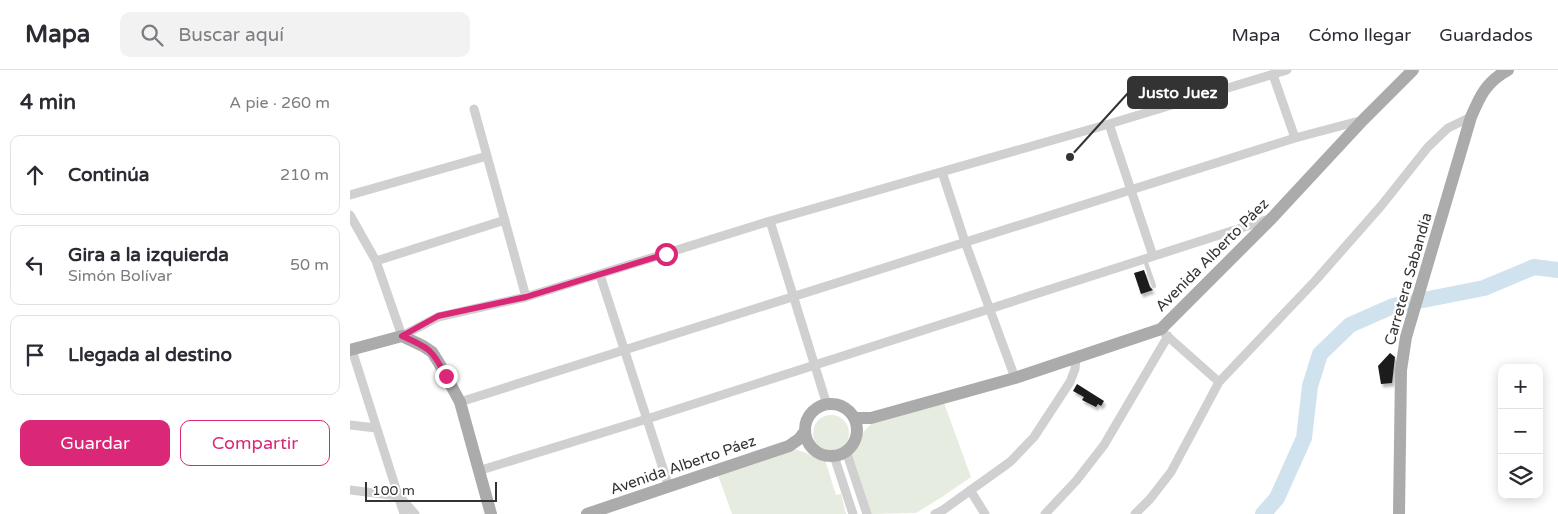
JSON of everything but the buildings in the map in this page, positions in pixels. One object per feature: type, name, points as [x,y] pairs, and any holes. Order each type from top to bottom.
[{"type":"main road","name":"Avenida Alberto Páez","points":[[855,423],[1015,378],[1164,333],[1363,120],[1413,70]]},
{"type":"main road","name":"Carretera Sabandía","points":[[1399,514],[1401,370],[1406,337],[1471,117],[1479,96],[1491,81],[1508,70]]},
{"type":"main road","points":[[351,350],[407,338],[432,352],[460,402],[491,514]]},
{"type":"main road","points":[[826,405],[842,407],[849,411],[855,423],[856,438],[852,445],[846,451],[834,456],[818,453],[807,440],[805,431],[811,414],[818,408],[826,405]]},
{"type":"main road","name":"Avenida Alberto Páez","points":[[587,514],[613,510],[669,487],[789,446],[800,439],[805,431]]},
{"type":"main road","name":"Avenida Alberto Páez","points":[[789,446],[801,445],[812,448]]},
{"type":"street","points":[[350,215],[376,261],[407,338],[438,316],[526,297],[770,222],[1109,124],[1287,70]]},
{"type":"street","points":[[1273,74],[1295,138]]},
{"type":"street","points":[[474,110],[526,297]]},
{"type":"street","points":[[1135,514],[1150,499],[1171,472],[1219,382],[1321,274],[1381,206],[1428,147],[1448,128],[1471,117]]},
{"type":"street","points":[[460,402],[1295,138],[1363,120]]},
{"type":"street","points":[[1109,124],[1132,190],[1149,257]]},
{"type":"street","points":[[350,195],[487,156]]},
{"type":"street","points":[[942,172],[965,242],[1015,378]]},
{"type":"street","points":[[478,471],[647,419],[1272,218]]},
{"type":"street","points":[[376,261],[505,220]]},
{"type":"street","points":[[770,222],[826,405]]},
{"type":"street","points":[[600,275],[669,487]]},
{"type":"street","points":[[1045,514],[1076,481],[1104,445],[1164,333],[1219,382]]},
{"type":"street","points":[[351,350],[404,514]]},
{"type":"street","points":[[936,514],[1010,462],[1034,437],[1070,382],[1075,369],[1076,359]]},
{"type":"street","points":[[350,425],[376,428]]},
{"type":"street","points":[[846,451],[867,514]]},
{"type":"street","points":[[834,456],[853,514]]},
{"type":"street","points":[[350,490],[398,496],[415,514]]},
{"type":"street","points":[[970,490],[984,514]]},
{"type":"lane","points":[[1149,257],[1154,286]]},
{"type":"shaded area","points":[[944,403],[971,477],[916,513],[870,514],[848,458],[861,435],[871,424]]},
{"type":"shaded area","points":[[831,415],[838,416],[844,420],[848,426],[848,440],[844,446],[838,450],[831,451],[824,450],[818,446],[814,440],[813,433],[814,426],[818,420],[824,416]]},
{"type":"shaded area","points":[[795,449],[825,460],[836,495],[841,494],[846,514],[732,514],[718,475]]},
{"type":"waterway","points":[[1263,514],[1277,498],[1304,438],[1310,386],[1320,354],[1350,325],[1393,306],[1484,288],[1534,267],[1558,270]]},
{"type":"place","name":"Justo Juez","points":[[1070,157]]},
{"type":"route","points":[[446,376],[432,352],[402,336],[438,316],[526,297],[666,254]]}]
